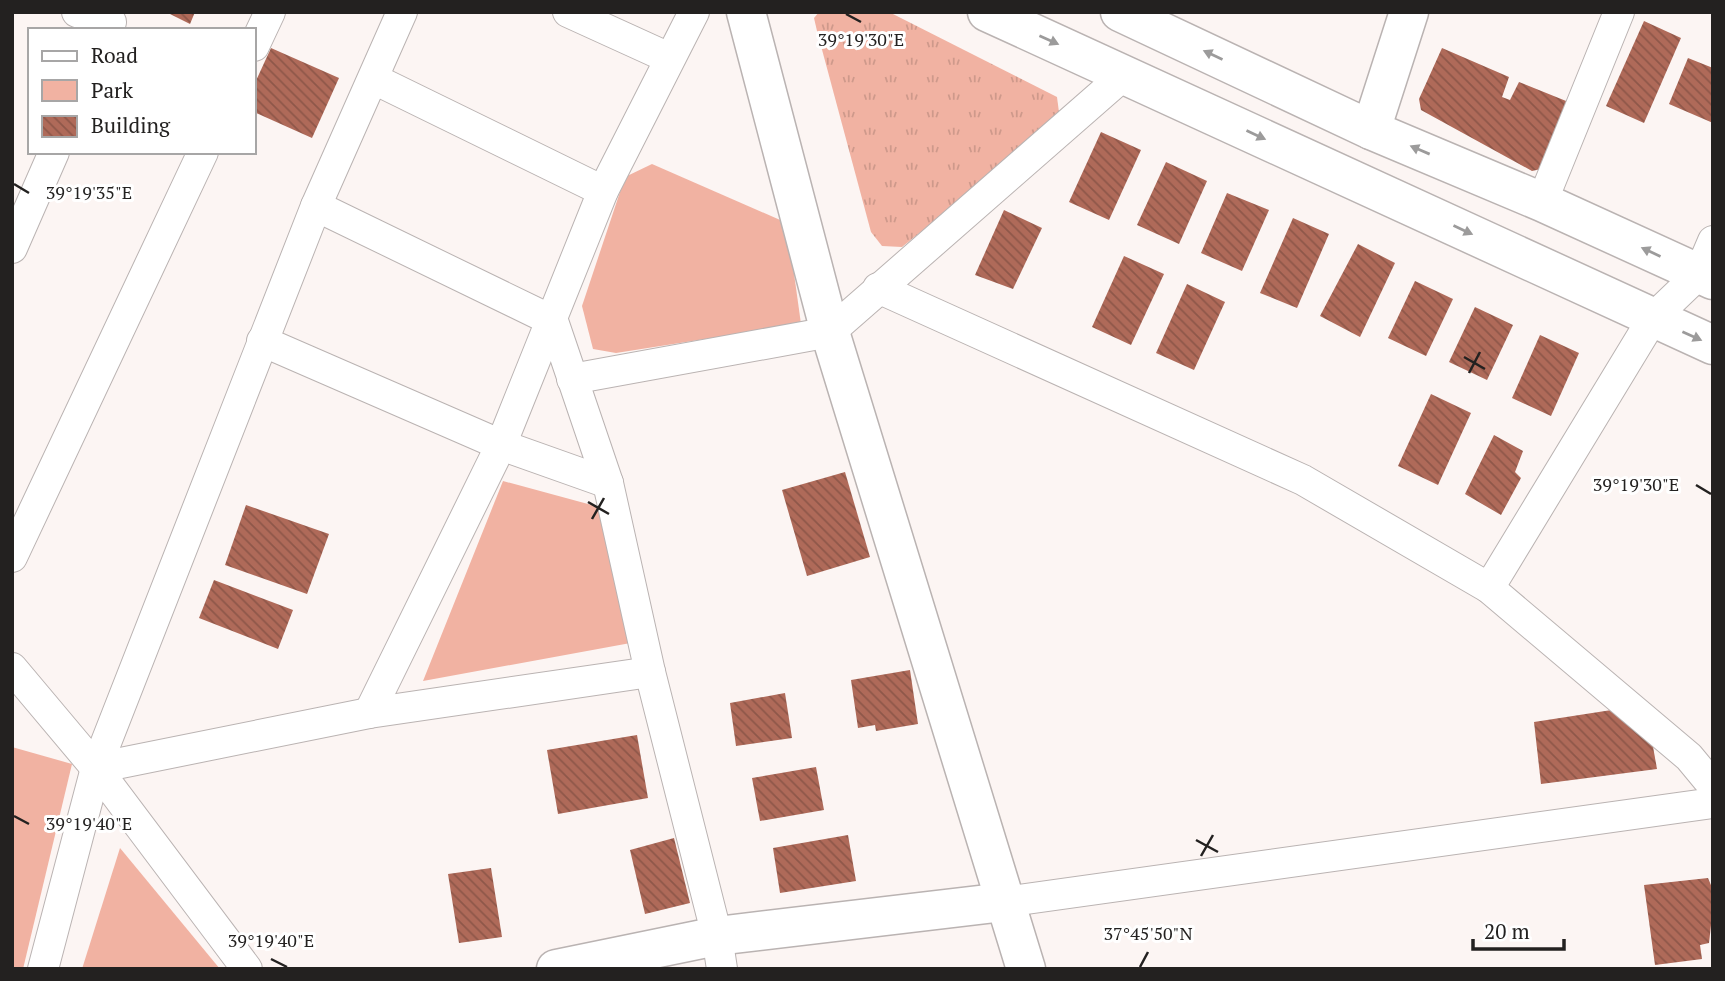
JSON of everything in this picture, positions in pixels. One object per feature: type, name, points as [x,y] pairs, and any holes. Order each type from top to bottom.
[{"type":"street","points":[[77,12],[111,21]]},
{"type":"street","points":[[256,42],[270,12]]},
{"type":"street","points":[[43,969],[96,768],[316,206],[374,79],[401,12]]},
{"type":"street","points":[[568,12],[669,58]]},
{"type":"street","points":[[369,713],[501,445],[603,191],[694,12]]},
{"type":"street","points":[[746,12],[830,332],[1026,969]]},
{"type":"street","points":[[987,12],[1713,345]]},
{"type":"street","points":[[1120,12],[1160,20],[1371,130],[1542,202],[1708,265],[1653,318],[1489,588]]},
{"type":"street","points":[[1371,130],[1409,12]]},
{"type":"street","points":[[1542,202],[1619,12]]},
{"type":"street","points":[[572,380],[830,332],[1125,74]]},
{"type":"street","points":[[374,79],[603,191]]},
{"type":"street","points":[[14,238],[53,154]]},
{"type":"street","points":[[12,556],[203,154]]},
{"type":"street","points":[[316,206],[553,321],[608,483],[650,672],[719,952]]},
{"type":"street","points":[[878,288],[1303,480],[1489,588],[1689,757],[1713,786]]},
{"type":"street","points":[[262,341],[501,445],[608,483]]},
{"type":"street","points":[[96,768],[369,713],[650,672]]},
{"type":"street","points":[[15,680],[96,768],[247,969]]},
{"type":"street","points":[[556,969],[719,952],[1004,902],[1713,803]]},
{"type":"green space","points":[[819,12],[889,12],[1057,97],[1060,120],[902,247],[882,246],[871,232],[817,31],[814,18]]},
{"type":"green space","points":[[652,164],[787,223],[801,324],[616,353],[593,349],[582,306],[625,177]]},
{"type":"green space","points":[[503,481],[599,507],[636,642],[423,681]]},
{"type":"green space","points":[[12,747],[72,764],[23,969],[12,969]]},
{"type":"green space","points":[[120,848],[220,969],[82,969]]},
{"type":"building","points":[[166,12],[195,12],[190,24]]},
{"type":"building","points":[[1644,21],[1681,38],[1644,123],[1606,106]]},
{"type":"building","points":[[271,48],[339,78],[312,138],[256,113],[256,81]]},
{"type":"building","points":[[1442,48],[1509,77],[1502,97],[1510,100],[1519,82],[1576,105],[1554,166],[1532,171],[1421,110],[1419,99]]},
{"type":"building","points":[[1688,58],[1713,68],[1713,123],[1669,104]]},
{"type":"building","points":[[1101,132],[1141,150],[1109,220],[1069,202]]},
{"type":"building","points":[[1166,162],[1207,181],[1179,244],[1137,225]]},
{"type":"building","points":[[1227,193],[1269,210],[1242,271],[1201,253]]},
{"type":"building","points":[[1004,210],[1042,228],[1013,289],[975,275]]},
{"type":"building","points":[[1293,218],[1329,234],[1297,308],[1260,293]]},
{"type":"building","points":[[1358,244],[1395,263],[1360,337],[1320,316]]},
{"type":"building","points":[[1124,256],[1164,274],[1131,345],[1092,327]]},
{"type":"building","points":[[1415,281],[1453,299],[1426,356],[1388,338]]},
{"type":"building","points":[[1187,284],[1225,302],[1194,370],[1156,353]]},
{"type":"building","points":[[1475,307],[1513,325],[1487,380],[1449,362]]},
{"type":"building","points":[[1540,335],[1579,353],[1551,416],[1512,398]]},
{"type":"building","points":[[1431,394],[1471,413],[1438,485],[1398,466]]},
{"type":"building","points":[[1494,435],[1523,451],[1515,472],[1521,478],[1501,515],[1465,494]]},
{"type":"building","points":[[845,472],[870,557],[807,576],[782,490]]},
{"type":"building","points":[[246,505],[329,534],[307,594],[225,565]]},
{"type":"building","points":[[214,580],[293,610],[278,649],[199,618]]},
{"type":"building","points":[[910,670],[918,724],[876,731],[875,725],[858,728],[851,680]]},
{"type":"building","points":[[785,693],[792,738],[736,746],[730,703]]},
{"type":"building","points":[[1618,709],[1652,741],[1657,769],[1541,784],[1534,722]]},
{"type":"building","points":[[637,735],[648,798],[558,814],[547,750]]},
{"type":"building","points":[[816,767],[824,810],[760,821],[752,778]]},
{"type":"building","points":[[848,835],[856,881],[780,893],[773,848]]},
{"type":"building","points":[[674,838],[690,903],[645,914],[630,850]]},
{"type":"building","points":[[491,868],[502,937],[459,943],[448,874]]},
{"type":"building","points":[[1708,878],[1713,890],[1713,908],[1709,943],[1700,945],[1702,959],[1655,965],[1644,885]]}]
